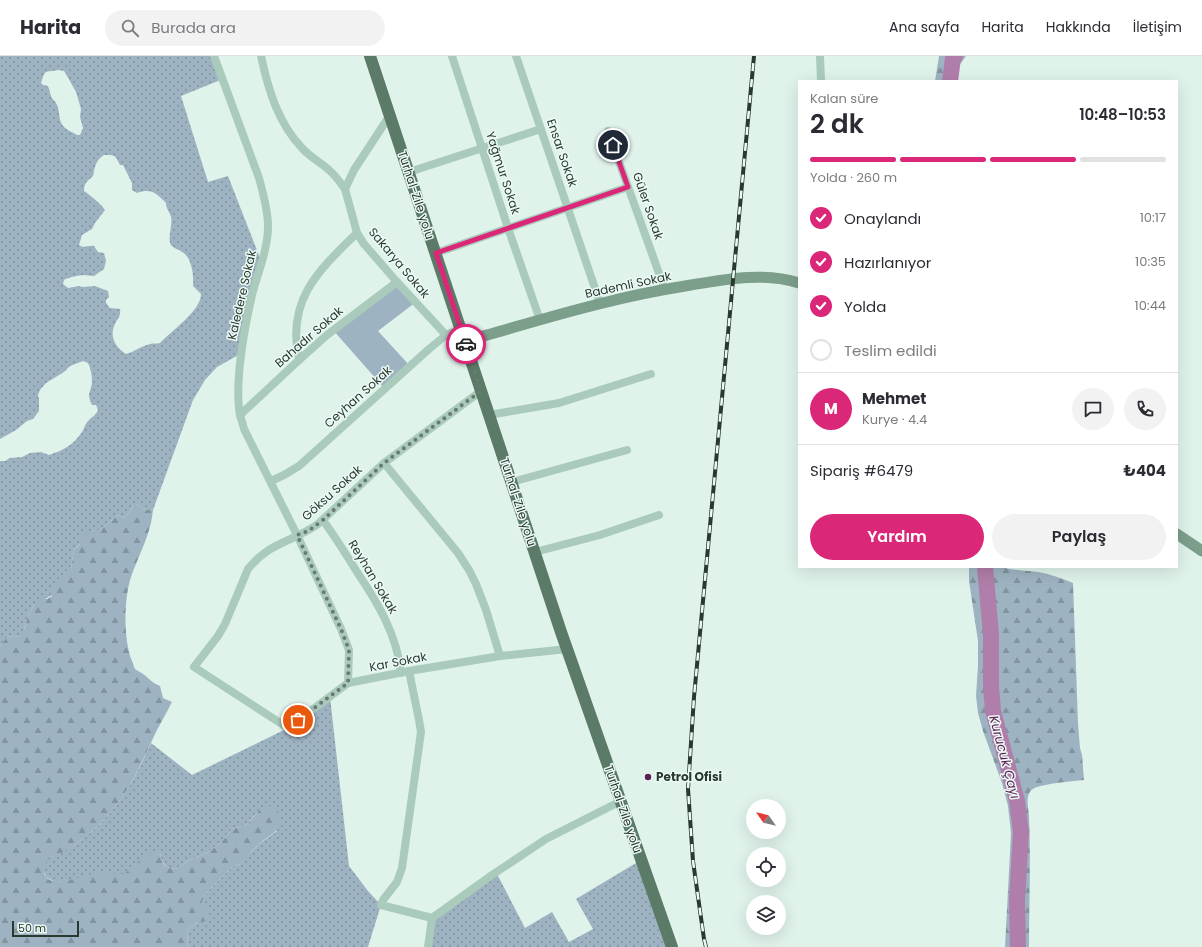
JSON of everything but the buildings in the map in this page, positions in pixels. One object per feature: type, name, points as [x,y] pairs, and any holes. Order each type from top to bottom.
[{"type":"main road","name":"Turhal-Zile yolu","points":[[370,56],[567,649],[672,947]]},
{"type":"street","name":"Kaledere Sokak","points":[[214,56],[259,178],[268,225],[266,242],[247,320],[242,353],[239,381],[240,415],[244,429],[297,535],[341,629],[349,650],[348,683]]},
{"type":"street","points":[[261,56],[266,81],[271,96],[291,134],[302,148],[329,170],[345,189],[354,170],[390,115]]},
{"type":"street","name":"Yağmur Sokak","points":[[452,56],[508,228],[540,320]]},
{"type":"street","name":"Ensar Sokak","points":[[516,56],[600,304]]},
{"type":"street","points":[[820,56],[820,80]]},
{"type":"street","points":[[409,172],[541,129]]},
{"type":"street","name":"Güler Sokak","points":[[608,130],[665,290]]},
{"type":"street","points":[[436,253],[628,187]]},
{"type":"street","name":"Sakarya Sokak","points":[[345,189],[357,233],[364,244],[446,335]]},
{"type":"street","points":[[299,360],[296,347],[296,329],[298,312],[304,298],[313,281],[325,265],[357,233]]},
{"type":"street","name":"Bademli Sokak","points":[[465,341],[600,304],[665,290],[734,278],[777,278],[798,283]]},
{"type":"street","name":"Bahadır Sokak","points":[[240,415],[299,360],[339,326],[397,282]]},
{"type":"street","name":"Ceyhan Sokak","points":[[270,481],[299,466],[429,349],[446,335],[461,329]]},
{"type":"street","points":[[489,415],[559,403],[651,374]]},
{"type":"street","name":"Göksu Sokak","points":[[194,667],[222,630],[248,569],[260,556],[271,548],[308,531],[323,520],[384,463],[481,391]]},
{"type":"street","points":[[512,482],[627,450]]},
{"type":"street","points":[[384,463],[458,553],[469,570],[486,610],[500,656]]},
{"type":"street","points":[[535,552],[600,535],[659,515]]},
{"type":"street","name":"Reyhan Sokak","points":[[323,520],[377,602],[392,633],[405,672],[421,732],[402,868],[397,882],[383,900],[381,905],[432,918]]},
{"type":"street","points":[[1178,535],[1202,551]]},
{"type":"street","name":"Kar Sokak","points":[[194,667],[288,728],[348,683],[500,656],[567,649]]},
{"type":"street","points":[[428,947],[432,918],[492,874],[546,839],[621,801]]},
{"type":"green space","points":[[0,56],[214,56],[223,79],[181,96],[208,182],[228,176],[262,263],[242,353],[217,367],[205,380],[193,400],[153,510],[143,509],[137,504],[133,506],[131,511],[124,518],[118,515],[100,530],[93,530],[74,550],[71,569],[68,569],[52,595],[34,605],[29,614],[23,633],[18,637],[12,636],[7,638],[0,647],[0,461],[22,457],[30,453],[41,452],[49,455],[72,444],[82,432],[87,422],[98,410],[96,405],[92,405],[89,398],[92,379],[91,370],[88,363],[83,361],[70,366],[64,372],[46,383],[38,395],[39,411],[33,419],[27,421],[16,430],[0,439]],"holes":[[[58,70],[64,71],[76,92],[81,109],[80,117],[83,128],[80,135],[77,135],[64,127],[60,121],[56,102],[51,97],[48,86],[41,83],[46,72]],[[104,155],[114,156],[120,165],[123,165],[132,183],[132,190],[137,193],[146,191],[153,192],[166,203],[171,220],[171,245],[185,254],[188,258],[193,272],[193,286],[201,294],[200,300],[191,314],[160,343],[147,345],[126,354],[116,345],[114,341],[113,328],[120,315],[120,309],[110,308],[106,303],[106,300],[109,297],[108,291],[95,286],[68,288],[63,284],[64,280],[67,278],[81,275],[94,276],[104,269],[106,261],[104,253],[98,252],[94,246],[83,247],[79,245],[82,235],[92,229],[105,210],[84,191],[86,184],[93,176],[97,162]]]},
{"type":"green space","points":[[939,56],[966,56],[959,66],[956,80],[935,80]]},
{"type":"green space","points":[[397,282],[416,302],[378,331],[410,366],[385,389],[333,330]]},
{"type":"green space","points":[[134,504],[137,504],[143,509],[153,510],[150,527],[131,577],[127,596],[127,642],[135,669],[160,686],[163,698],[172,702],[137,773],[122,797],[113,809],[86,837],[44,863],[44,873],[53,881],[69,880],[99,873],[124,874],[149,853],[157,851],[160,854],[164,865],[177,869],[186,862],[208,852],[221,843],[232,829],[246,825],[263,807],[271,806],[276,809],[280,816],[282,825],[255,847],[241,864],[233,866],[207,892],[202,902],[210,915],[207,921],[197,922],[187,931],[187,947],[0,947],[0,647],[7,638],[12,636],[18,637],[23,632],[28,616],[39,599],[47,599],[52,596],[50,592],[56,580],[63,576],[68,569],[71,569],[74,550],[80,544],[80,536],[94,530],[100,530],[118,515],[124,518],[131,511]]},
{"type":"green space","points":[[969,568],[1006,568],[1056,576],[1073,583],[1078,723],[1084,780],[1037,787],[1030,791],[1028,797],[1030,848],[1029,947],[1005,947],[1011,833],[1008,806],[1002,783],[978,713],[976,696],[978,641],[969,581]]},
{"type":"green space","points":[[330,697],[349,866],[381,905],[368,947],[187,947],[187,931],[197,922],[203,906],[202,902],[207,892],[233,866],[241,864],[258,845],[277,831],[257,813],[246,825],[232,829],[221,843],[208,852],[186,862],[177,869],[167,867],[162,861],[160,854],[135,865],[125,874],[55,882],[46,877],[44,872],[44,863],[52,856],[80,841],[93,831],[114,809],[130,784],[151,743],[192,775],[288,728]]},
{"type":"green space","points":[[641,860],[672,947],[428,947],[432,918],[496,872],[525,928],[552,912],[569,942],[593,929],[576,899]]},
{"type":"waterway","name":"Kurucuk Çayı","points":[[950,80],[953,58],[955,56]]},
{"type":"waterway","name":"Kurucuk Çayı","points":[[985,568],[991,635],[991,686],[993,711],[1017,801],[1021,832],[1017,900],[1018,947]]},
{"type":"railway","points":[[706,947],[693,861],[688,789],[694,697],[754,56]]},
{"type":"way so far","points":[[298,720],[348,683],[349,650],[341,629],[297,535],[308,531],[323,520],[384,463],[481,391],[466,344]]},
{"type":"place","name":"Petrol Ofisi","points":[[648,777]]},
{"type":"route","points":[[466,344],[436,253],[628,187],[613,145]]}]
